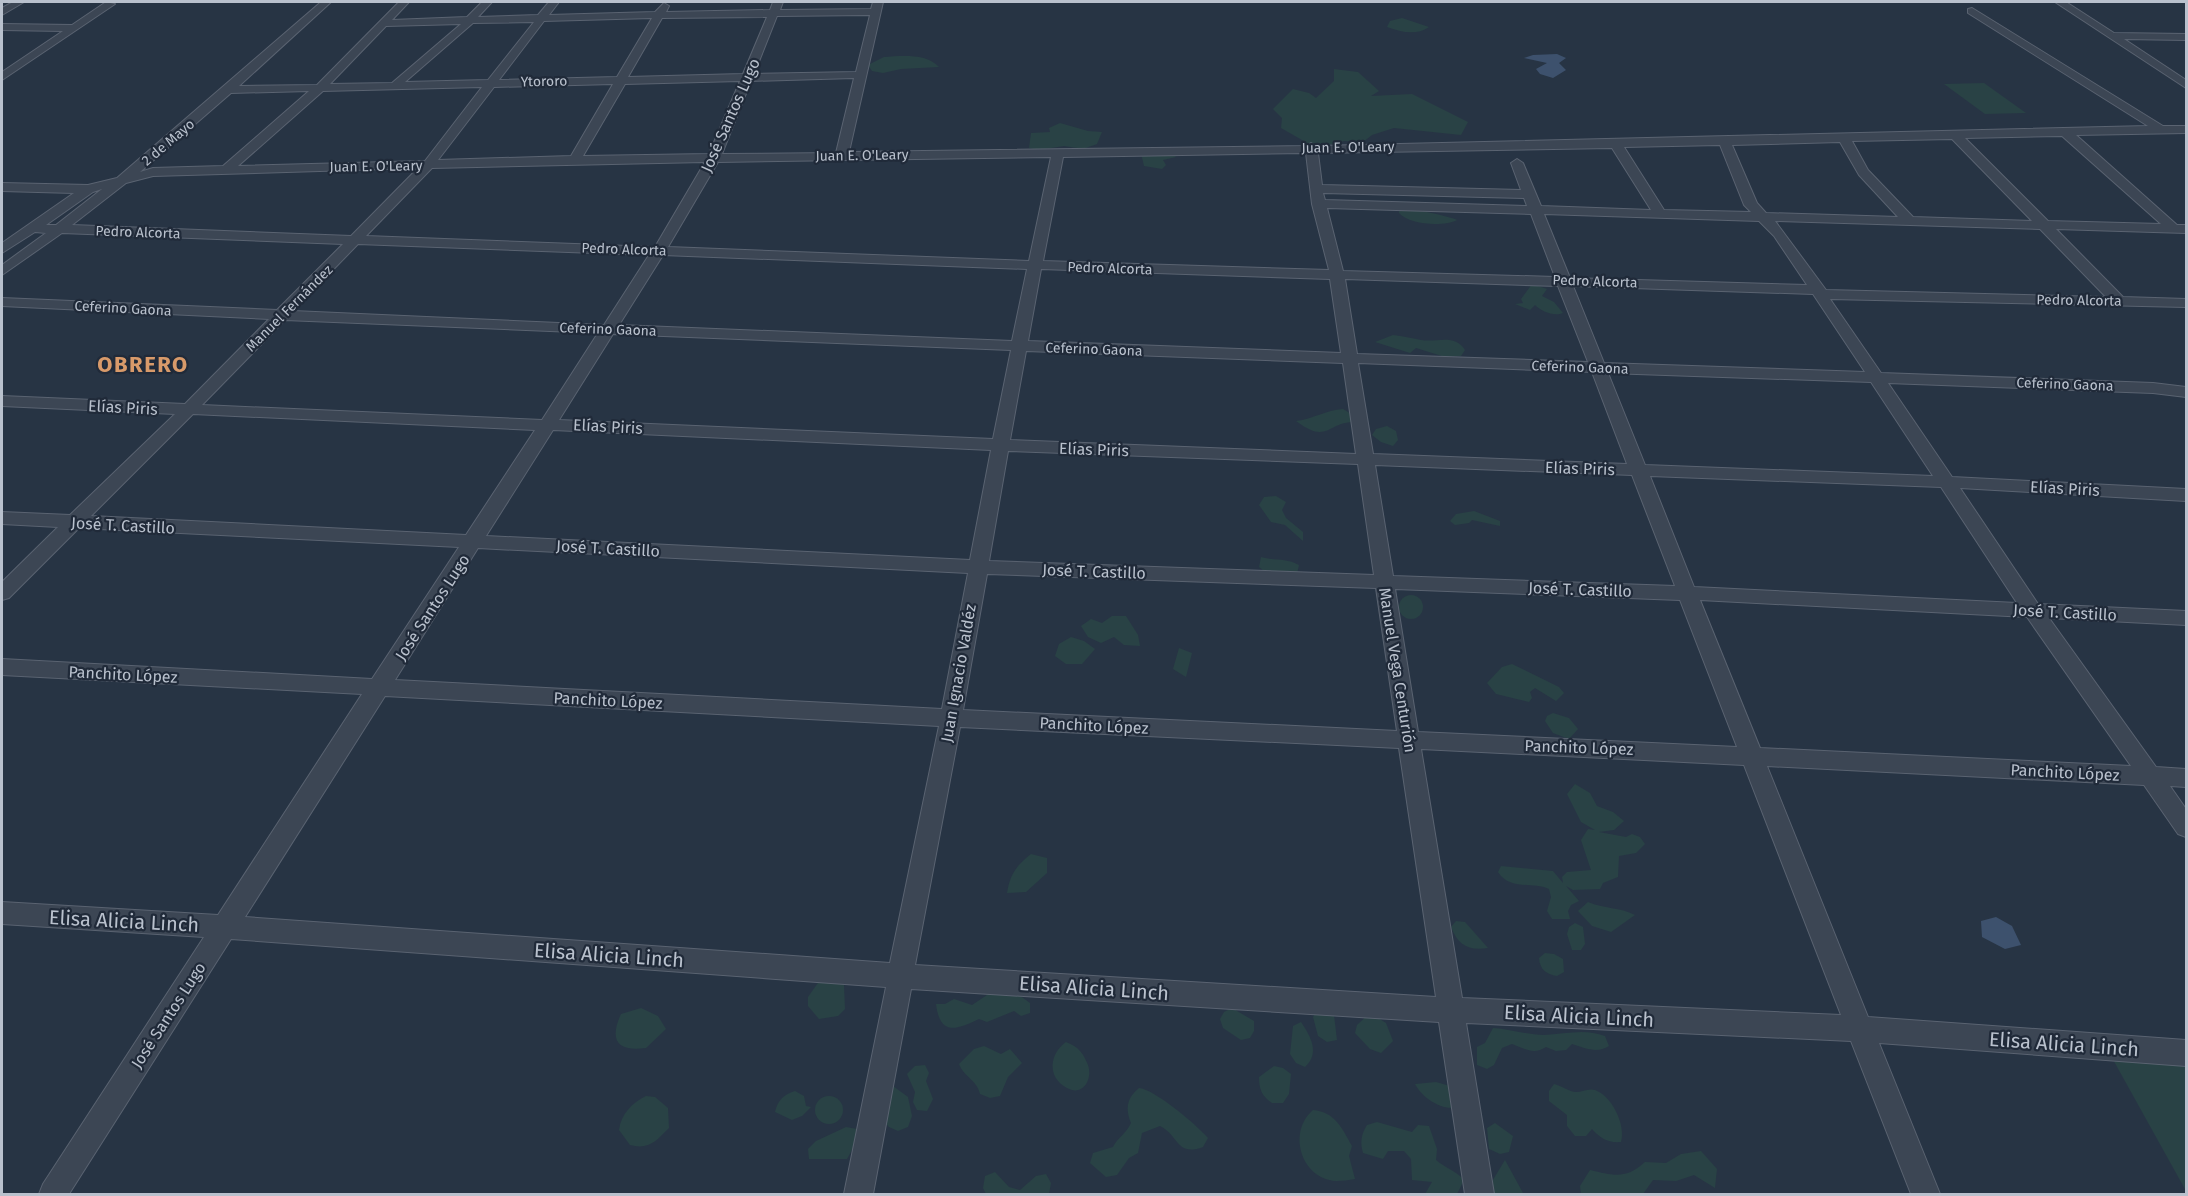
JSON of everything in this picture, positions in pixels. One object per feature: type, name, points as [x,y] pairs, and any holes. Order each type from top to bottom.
[{"type":"street","points":[[2,12],[19,2]]},
{"type":"street","name":"2 de Mayo","points":[[2,272],[128,176],[229,90],[326,2]]},
{"type":"street","points":[[226,170],[321,87],[404,2]]},
{"type":"street","points":[[397,84],[429,54],[458,33],[488,2]]},
{"type":"street","name":"Manuel Fernández","points":[[2,593],[71,522],[282,316],[428,165],[554,2]]},
{"type":"street","points":[[575,160],[667,2]]},
{"type":"street","points":[[2060,2],[2187,85]]},
{"type":"street","points":[[2,77],[110,4]]},
{"type":"street","points":[[382,23],[659,15],[776,7],[876,7],[842,155]]},
{"type":"street","name":"José Santos Lugo","points":[[53,1194],[378,688],[475,542],[547,423],[659,251],[714,158],[776,7]]},
{"type":"street","points":[[1972,11],[2160,129]]},
{"type":"street","points":[[2,27],[75,28]]},
{"type":"street","points":[[2112,36],[2187,37]]},
{"type":"street","name":"Ytororo","points":[[229,90],[397,84],[860,75]]},
{"type":"street","points":[[2171,75],[2187,75]]},
{"type":"street","name":"Juan E. O'Leary","points":[[2,187],[88,189],[128,176],[153,172],[575,160],[1616,144],[2187,129]]},
{"type":"street","points":[[2065,132],[2180,228]]},
{"type":"street","points":[[1955,135],[2119,301]]},
{"type":"street","points":[[1844,138],[1849,153],[1859,167],[1910,222]]},
{"type":"street","points":[[1724,141],[1751,205],[1779,232],[2033,611],[2187,827]]},
{"type":"street","points":[[1616,144],[1660,214]]},
{"type":"street","name":"Manuel Vega Centurión","points":[[1311,147],[1318,197],[1337,275],[1408,740],[1453,1010],[1479,1194]]},
{"type":"street","name":"Juan Ignacio Valdéz","points":[[858,1194],[951,718],[1018,346],[1058,152]]},
{"type":"street","points":[[1517,163],[1925,1194]]},
{"type":"street","points":[[2,249],[88,189]]},
{"type":"street","points":[[1318,197],[1533,202],[1660,214],[1762,218],[2180,228]]},
{"type":"street","name":"Pedro Alcorta","points":[[30,228],[358,238],[1036,265],[1563,280],[1818,290],[1822,294],[2187,303]]},
{"type":"street","name":"Ceferino Gaona","points":[[2,302],[609,330],[1350,360],[1877,377],[2153,388],[2187,392]]},
{"type":"street","points":[[2153,388],[2187,387]]},
{"type":"street","name":"Elías Piris","points":[[2,401],[547,423],[1000,445],[1945,482],[2187,495]]},
{"type":"street","name":"José T. Castillo","points":[[2,518],[978,567],[1687,593],[2187,618]]},
{"type":"street","name":"Panchito López","points":[[2,667],[951,718],[1751,755],[2187,778]]},
{"type":"street","name":"Elisa Alicia Linch","points":[[2,913],[900,976],[1453,1010],[1860,1029],[2187,1053]]},
{"type":"green space","points":[[1402,18],[1429,27],[1419,32],[1403,32],[1387,27],[1390,21]]},
{"type":"green space","points":[[884,57],[921,57],[939,67],[901,69],[883,73],[872,71],[868,65]]},
{"type":"green space","points":[[1334,69],[1358,72],[1379,91],[1371,96],[1412,94],[1468,122],[1461,135],[1394,128],[1372,135],[1363,142],[1344,141],[1329,145],[1309,144],[1281,128],[1282,118],[1273,109],[1293,89],[1309,93],[1316,98],[1334,81]]},
{"type":"green space","points":[[1984,83],[2026,113],[1985,114],[1944,84]]},
{"type":"green space","points":[[1060,123],[1088,131],[1102,132],[1097,144],[1083,149],[1064,146],[1038,150],[1029,148],[1031,133],[1050,132],[1049,128]]},
{"type":"green space","points":[[1141,153],[1176,157],[1163,160],[1166,165],[1162,169],[1144,166]]},
{"type":"green space","points":[[1399,207],[1457,220],[1444,224],[1418,222],[1404,217],[1399,213]]},
{"type":"green space","points":[[1532,284],[1547,289],[1542,296],[1554,302],[1563,313],[1548,313],[1535,305],[1530,310],[1515,304],[1523,303],[1521,299]]},
{"type":"green space","points":[[1393,335],[1427,341],[1450,340],[1461,345],[1465,350],[1461,356],[1445,357],[1416,348],[1410,353],[1375,342]]},
{"type":"green space","points":[[1343,409],[1353,415],[1354,422],[1321,432],[1307,428],[1296,421],[1331,411]]},
{"type":"green space","points":[[1387,426],[1396,431],[1398,440],[1393,446],[1381,442],[1372,435],[1376,429]]},
{"type":"green space","points":[[1276,496],[1286,502],[1282,510],[1286,518],[1303,532],[1303,541],[1285,525],[1271,522],[1259,505],[1264,497]]},
{"type":"green space","points":[[1474,511],[1500,521],[1500,526],[1472,520],[1469,523],[1455,525],[1450,521],[1456,514]]},
{"type":"green space","points":[[1261,557],[1290,561],[1299,565],[1297,574],[1269,575],[1259,567]]},
{"type":"green space","points":[[1406,595],[1416,595],[1423,602],[1423,612],[1416,619],[1406,619],[1399,612],[1399,602]]},
{"type":"green space","points":[[1112,616],[1126,616],[1138,635],[1140,646],[1124,645],[1114,637],[1101,643],[1088,637],[1081,626],[1091,619],[1102,623]]},
{"type":"green space","points":[[1071,637],[1084,641],[1095,649],[1082,664],[1066,664],[1055,656],[1059,644]]},
{"type":"green space","points":[[1179,648],[1192,653],[1186,677],[1173,669]]},
{"type":"green space","points":[[1512,664],[1559,687],[1564,693],[1556,701],[1535,688],[1530,692],[1532,698],[1529,702],[1496,694],[1487,683],[1502,667]]},
{"type":"green space","points":[[1553,713],[1569,718],[1578,729],[1569,739],[1553,733],[1545,721],[1547,716]]},
{"type":"green space","points":[[1575,784],[1590,793],[1597,806],[1613,812],[1624,821],[1614,830],[1599,832],[1626,837],[1632,834],[1640,837],[1645,844],[1636,853],[1619,856],[1618,877],[1603,883],[1600,889],[1573,890],[1566,886],[1579,901],[1571,905],[1568,911],[1570,919],[1552,919],[1547,911],[1551,897],[1549,889],[1509,882],[1498,872],[1501,866],[1553,871],[1563,883],[1562,877],[1567,872],[1591,870],[1581,840],[1588,829],[1595,830],[1581,822],[1567,794]]},
{"type":"green space","points":[[1031,854],[1047,858],[1047,873],[1026,892],[1007,893],[1014,871]]},
{"type":"green space","points":[[1588,902],[1635,915],[1611,932],[1592,926],[1578,911]]},
{"type":"green space","points":[[1456,921],[1465,922],[1488,948],[1475,949],[1461,942],[1451,927]]},
{"type":"green space","points":[[1575,923],[1583,927],[1585,944],[1581,950],[1572,950],[1567,934],[1569,927]]},
{"type":"green space","points":[[1545,953],[1554,954],[1563,959],[1564,972],[1557,976],[1544,971],[1539,958]]},
{"type":"green space","points":[[839,979],[844,985],[845,1009],[838,1016],[819,1019],[808,1006],[808,997],[820,980]]},
{"type":"green space","points":[[996,989],[1015,992],[1030,1003],[1030,1013],[1021,1016],[1014,1011],[987,1022],[979,1019],[956,1028],[945,1026],[941,1021],[936,1004],[945,1004],[954,999],[972,1005]]},
{"type":"green space","points":[[641,1008],[658,1016],[666,1029],[646,1048],[636,1049],[622,1046],[616,1037],[617,1023],[621,1014]]},
{"type":"green space","points":[[1232,1008],[1254,1021],[1254,1031],[1250,1038],[1241,1040],[1223,1028],[1220,1019],[1224,1012]]},
{"type":"green space","points":[[1317,1010],[1334,1015],[1337,1040],[1327,1042],[1318,1036],[1313,1017]]},
{"type":"green space","points":[[1370,1013],[1386,1023],[1393,1041],[1381,1053],[1370,1049],[1355,1033],[1357,1025]]},
{"type":"green space","points":[[1301,1022],[1311,1039],[1313,1051],[1310,1062],[1305,1067],[1296,1063],[1290,1054],[1293,1026]]},
{"type":"green space","points":[[1493,1028],[1538,1035],[1590,1032],[1605,1036],[1609,1046],[1595,1050],[1572,1044],[1566,1050],[1556,1051],[1546,1047],[1533,1051],[1512,1044],[1502,1048],[1494,1065],[1487,1069],[1477,1065],[1477,1047],[1485,1043]]},
{"type":"green space","points":[[1066,1042],[1080,1051],[1088,1065],[1088,1081],[1078,1090],[1067,1088],[1060,1083],[1053,1072],[1056,1052]]},
{"type":"green space","points":[[984,1046],[1001,1054],[1010,1049],[1022,1063],[1008,1077],[1000,1096],[990,1098],[980,1094],[976,1085],[959,1064],[974,1049]]},
{"type":"green space","points":[[2111,1056],[2186,1061],[2186,1191]]},
{"type":"green space","points":[[925,1065],[929,1073],[926,1081],[933,1099],[927,1111],[917,1110],[913,1102],[915,1092],[907,1074],[915,1066]]},
{"type":"green space","points":[[1274,1066],[1283,1068],[1291,1074],[1289,1094],[1283,1103],[1272,1103],[1260,1089],[1259,1077]]},
{"type":"green space","points":[[1436,1082],[1457,1088],[1459,1108],[1446,1107],[1433,1102],[1415,1084]]},
{"type":"green space","points":[[1554,1084],[1574,1092],[1595,1090],[1607,1098],[1619,1120],[1621,1142],[1605,1140],[1592,1129],[1586,1136],[1575,1136],[1567,1126],[1567,1115],[1549,1101],[1549,1091]]},
{"type":"green space","points":[[893,1086],[908,1097],[912,1116],[908,1127],[898,1131],[889,1127],[883,1120],[885,1092]]},
{"type":"green space","points":[[1139,1088],[1165,1101],[1208,1138],[1203,1147],[1188,1149],[1178,1144],[1171,1134],[1160,1126],[1142,1133],[1138,1153],[1129,1158],[1117,1175],[1106,1177],[1090,1163],[1093,1153],[1113,1147],[1127,1130],[1131,1123],[1128,1104]]},
{"type":"green space","points":[[795,1091],[804,1096],[806,1106],[811,1107],[802,1116],[792,1120],[775,1112],[782,1098]]},
{"type":"green space","points":[[646,1096],[655,1097],[668,1108],[669,1128],[647,1145],[630,1145],[619,1130],[620,1124],[628,1110]]},
{"type":"green space","points":[[829,1096],[839,1100],[843,1110],[839,1120],[829,1124],[819,1120],[815,1110],[819,1100]]},
{"type":"green space","points":[[1313,1110],[1327,1114],[1345,1133],[1352,1146],[1349,1156],[1355,1179],[1336,1181],[1324,1178],[1306,1163],[1300,1142],[1301,1130],[1305,1119]]},
{"type":"green space","points":[[1377,1122],[1412,1132],[1418,1125],[1429,1126],[1437,1149],[1436,1160],[1464,1180],[1457,1194],[1425,1194],[1432,1182],[1412,1180],[1411,1159],[1404,1151],[1388,1151],[1383,1159],[1363,1153],[1361,1142],[1363,1132],[1367,1125]]},
{"type":"green space","points":[[1495,1123],[1513,1136],[1509,1152],[1500,1154],[1489,1149],[1487,1128]]},
{"type":"green space","points":[[846,1127],[857,1129],[858,1139],[847,1159],[809,1159],[808,1149],[816,1141]]},
{"type":"green space","points":[[1701,1151],[1717,1169],[1715,1188],[1694,1175],[1676,1181],[1653,1180],[1643,1194],[1581,1194],[1580,1186],[1590,1170],[1613,1175],[1626,1174],[1645,1162],[1666,1163],[1681,1154]]},
{"type":"green space","points":[[1505,1160],[1523,1193],[1528,1194],[1485,1193]]},
{"type":"green space","points":[[995,1172],[1009,1187],[1020,1190],[1036,1176],[1046,1174],[1051,1183],[1049,1194],[986,1194],[983,1188],[985,1176]]},
{"type":"water","points":[[1557,54],[1566,58],[1559,63],[1566,70],[1553,78],[1540,74],[1536,69],[1547,63],[1524,58],[1533,55]]},
{"type":"water","points":[[1996,917],[2012,926],[2021,945],[2005,949],[1982,937],[1981,921]]},
{"type":"district","name":"OBRERO","points":[[143,364]]}]
